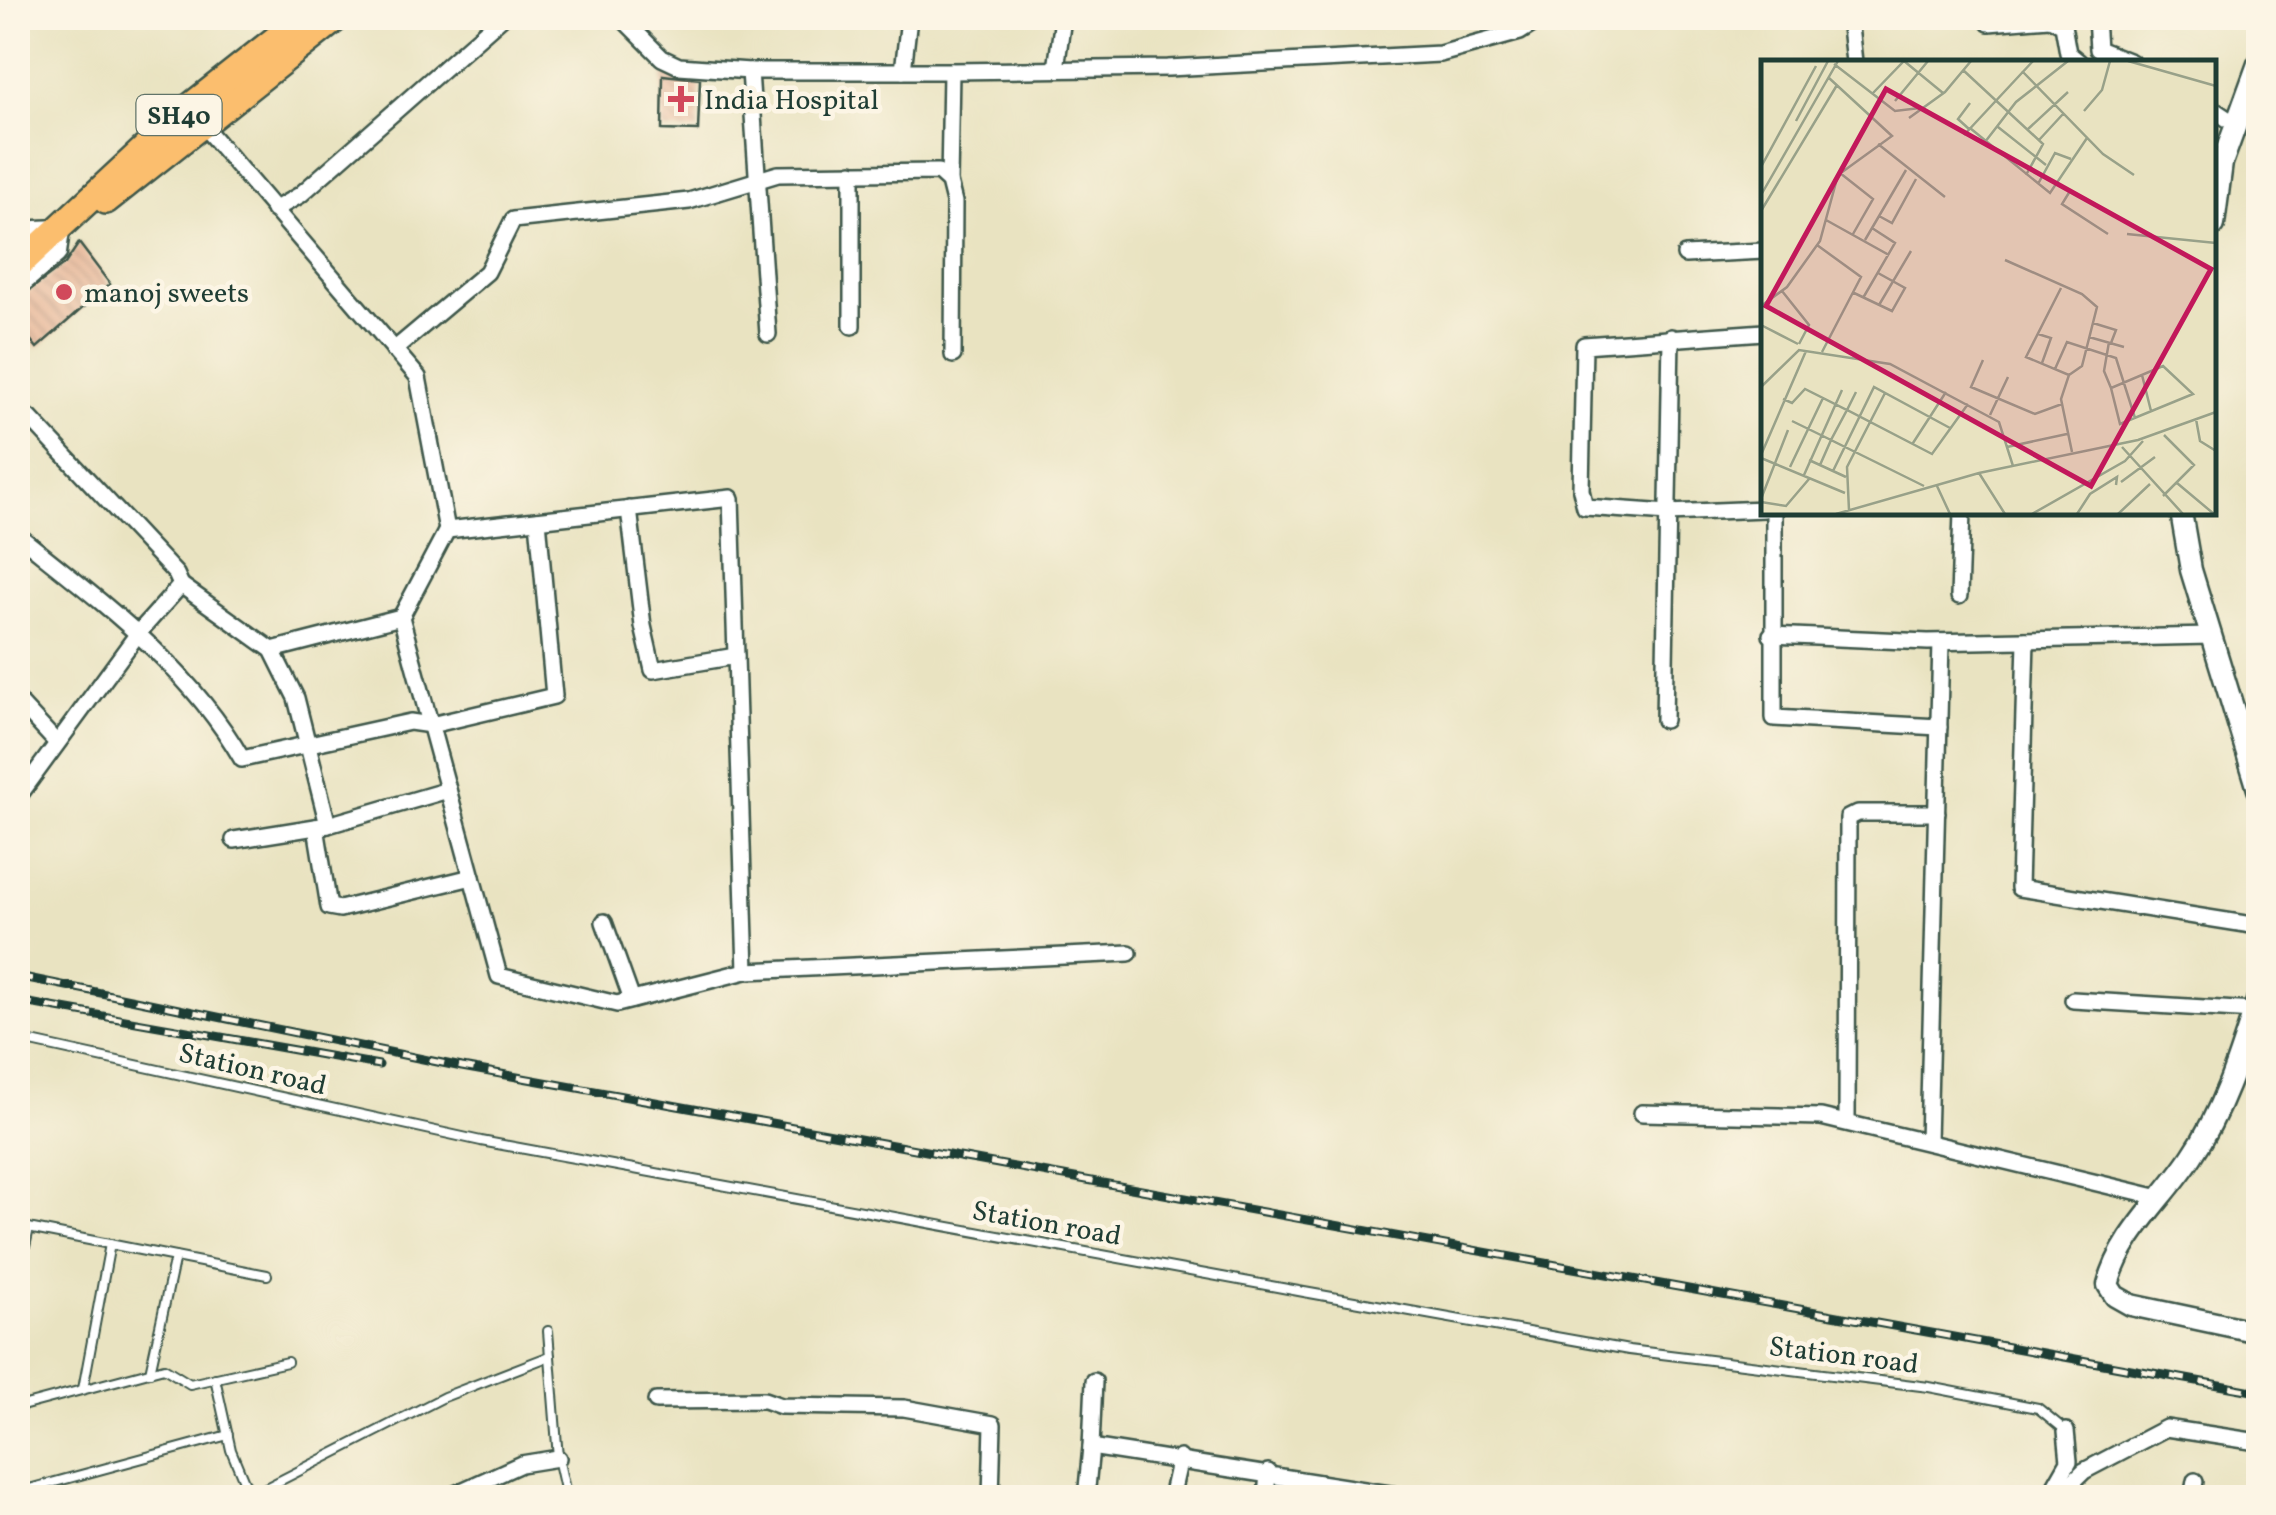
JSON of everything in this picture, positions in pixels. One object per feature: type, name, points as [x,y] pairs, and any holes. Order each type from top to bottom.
[{"type":"main road","name":"SH40","points":[[22,256],[63,227],[82,204],[195,117],[302,18]]},
{"type":"main road","points":[[195,117],[337,18]]},
{"type":"street","points":[[18,26],[23,18]]},
{"type":"street","points":[[274,210],[300,196],[502,18]]},
{"type":"street","points":[[622,18],[662,58],[679,66],[750,71],[1056,69],[1440,54],[1520,32],[1542,18]]},
{"type":"street","points":[[903,71],[909,18]]},
{"type":"street","points":[[1056,69],[1062,18]]},
{"type":"street","points":[[1849,18],[1854,60]]},
{"type":"street","points":[[1985,18],[1989,22],[2009,23],[2049,18],[2062,25],[2068,53],[2077,60]]},
{"type":"street","points":[[2096,18],[2098,49],[2125,60]]},
{"type":"street","points":[[2216,210],[2222,163],[2258,64]]},
{"type":"street","points":[[750,71],[768,334]]},
{"type":"street","points":[[951,71],[953,355]]},
{"type":"street","points":[[2216,111],[2235,124]]},
{"type":"street","points":[[195,117],[418,377],[446,530],[401,616],[499,976],[618,1004],[746,971],[1129,953]]},
{"type":"street","points":[[852,172],[852,326]]},
{"type":"street","points":[[394,350],[487,272],[512,220],[689,201],[778,174],[938,172],[949,182]]},
{"type":"street","points":[[18,285],[56,253],[63,227]]},
{"type":"street","points":[[1685,255],[1761,251]]},
{"type":"street","points":[[1761,332],[1584,345],[1581,472],[1585,507],[1668,513],[1761,509]]},
{"type":"street","points":[[1664,720],[1671,337]]},
{"type":"street","points":[[18,433],[24,413],[176,574],[181,585],[272,650],[296,698],[308,744],[322,826],[329,907],[340,909],[472,877]]},
{"type":"street","points":[[446,530],[731,498],[746,971]]},
{"type":"street","points":[[629,510],[643,626],[653,670],[736,656]]},
{"type":"street","points":[[1774,515],[1774,718],[1939,727]]},
{"type":"street","points":[[1959,596],[1962,515]]},
{"type":"street","points":[[2182,515],[2191,570],[2258,788]]},
{"type":"street","points":[[18,536],[139,632],[218,718],[242,759],[410,722],[431,725],[554,696],[538,520]]},
{"type":"street","points":[[18,797],[55,741],[139,632],[181,585]]},
{"type":"street","points":[[272,650],[401,616]]},
{"type":"street","points":[[1771,636],[1942,642],[2212,636]]},
{"type":"street","points":[[2026,640],[2019,888],[2258,926]]},
{"type":"street","points":[[1928,1142],[1942,642]]},
{"type":"street","points":[[18,701],[55,741]]},
{"type":"street","points":[[234,840],[322,826],[448,790]]},
{"type":"street","points":[[1847,1122],[1848,818],[1858,813],[1937,813]]},
{"type":"street","points":[[604,922],[632,1000]]},
{"type":"street","points":[[2073,1000],[2256,1005],[2221,1100],[2194,1154],[2115,1257],[2108,1285],[2115,1296],[2131,1305],[2258,1332]]},
{"type":"street","points":[[1642,1113],[1821,1117],[2160,1198]]},
{"type":"street","points":[[1086,1498],[1094,1382]]},
{"type":"street","points":[[656,1401],[764,1400],[781,1406],[904,1408],[993,1424],[991,1498]]},
{"type":"street","points":[[2052,1498],[2084,1472],[2166,1428],[2258,1442]]},
{"type":"street","points":[[2052,1498],[2069,1461],[2066,1431]]},
{"type":"street","points":[[1091,1447],[1415,1498]]},
{"type":"street","points":[[446,1498],[466,1493],[521,1464],[558,1458]]},
{"type":"street","points":[[1171,1498],[1180,1458]]},
{"type":"street","points":[[1266,1498],[1268,1472]]},
{"type":"lane","name":"Station road","points":[[18,1039],[481,1141],[1304,1292],[1629,1350],[1929,1386],[2038,1408],[2066,1431]]},
{"type":"lane","points":[[18,1226],[267,1275]]},
{"type":"lane","points":[[18,1280],[29,1228]]},
{"type":"lane","points":[[83,1390],[110,1244]]},
{"type":"lane","points":[[150,1372],[175,1257]]},
{"type":"lane","points":[[548,1331],[558,1458],[567,1498]]},
{"type":"lane","points":[[215,1378],[228,1435],[249,1497],[444,1396],[550,1356]]},
{"type":"lane","points":[[18,1408],[164,1368],[190,1384],[287,1362]]},
{"type":"lane","points":[[20,1493],[228,1435]]},
{"type":"building","points":[[663,75],[700,79],[698,131],[662,130]]},
{"type":"building","name":"manoj sweets","points":[[79,243],[110,284],[37,348],[18,324],[18,299],[65,264]]},
{"type":"railway","points":[[18,976],[462,1067],[2258,1392]]},
{"type":"railway","points":[[18,1001],[379,1065]]},
{"type":"place","name":"India Hospital","points":[[681,99]]},
{"type":"place","name":"manoj sweets","points":[[64,292]]}]
